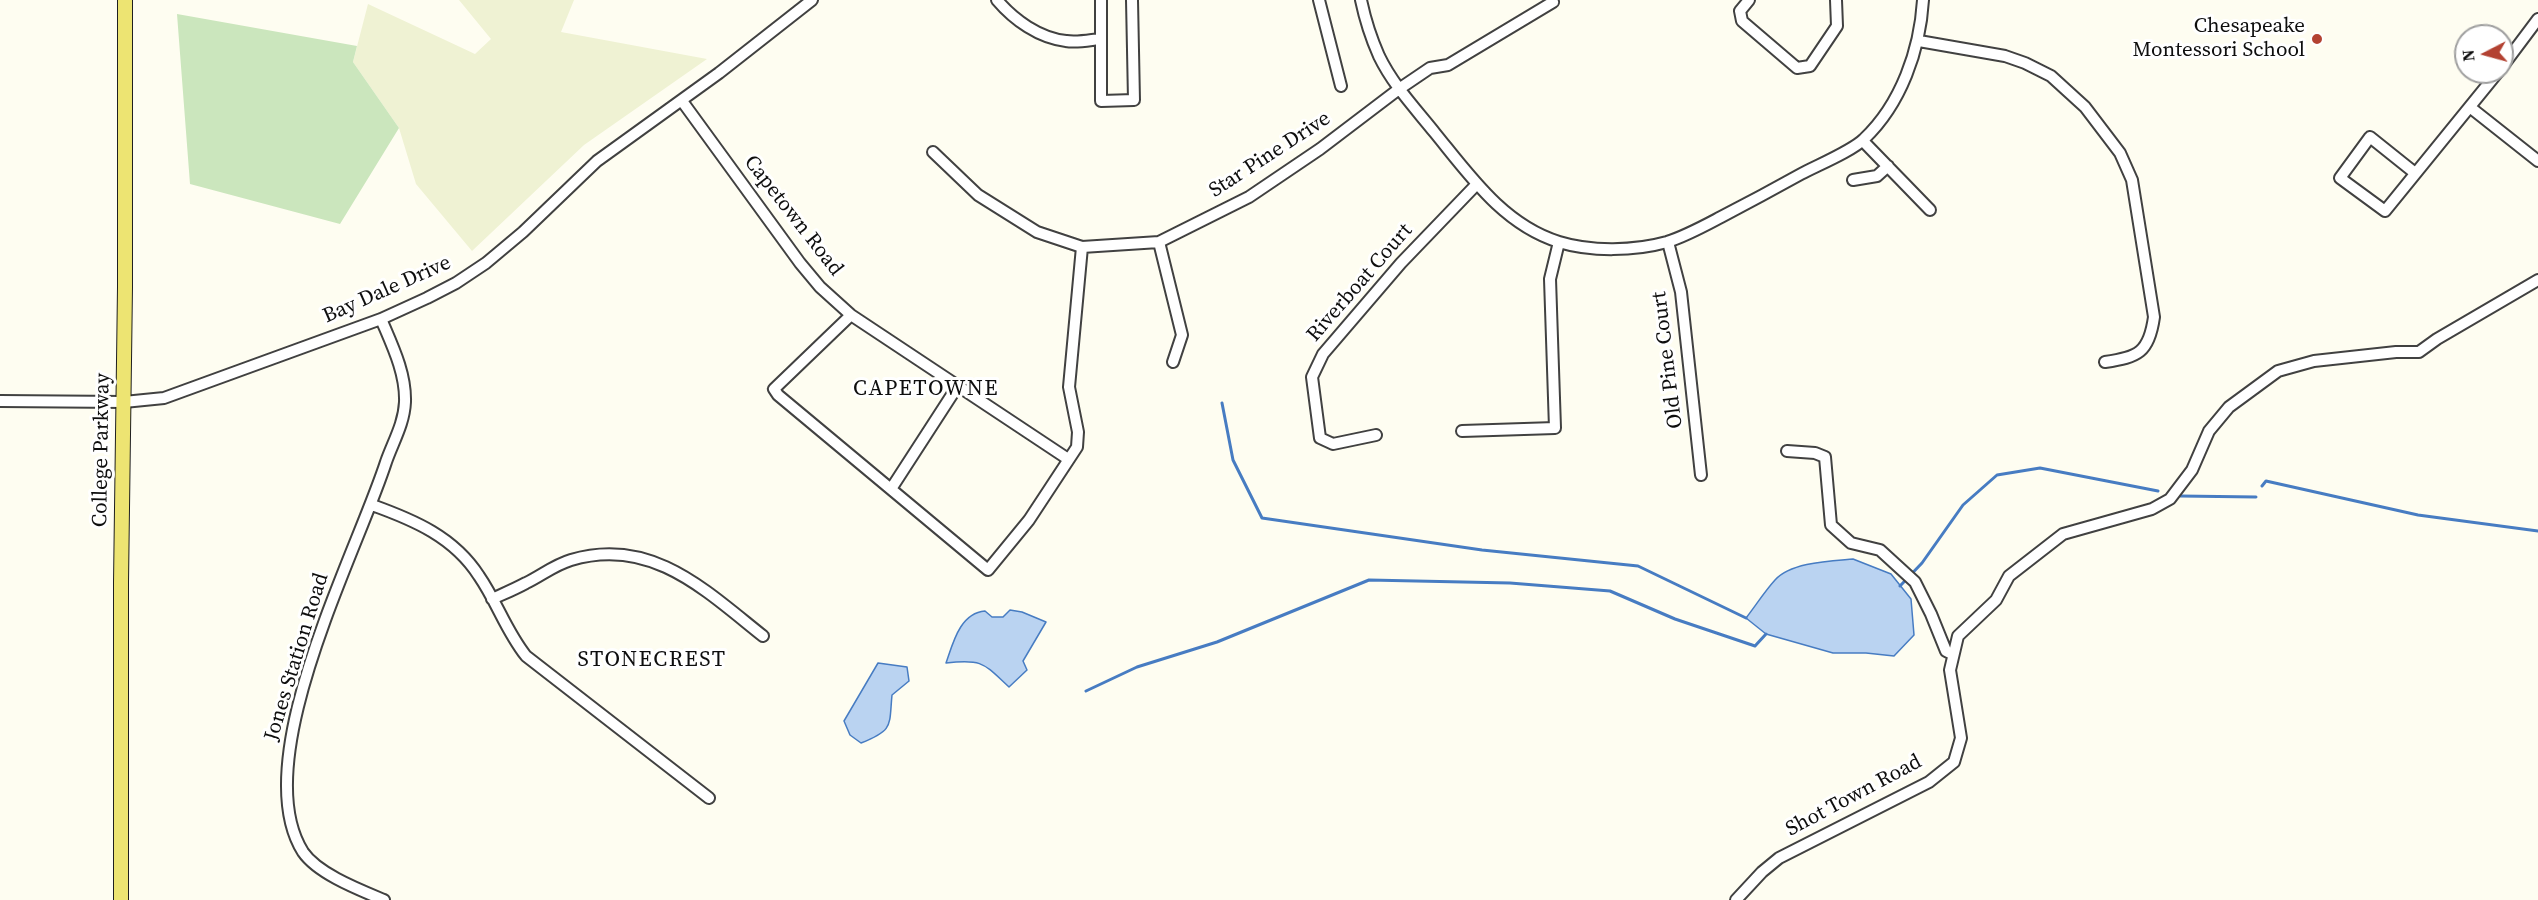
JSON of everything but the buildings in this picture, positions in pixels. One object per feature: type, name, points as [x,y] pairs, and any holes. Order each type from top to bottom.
[{"type":"main road","name":"College Parkway","points":[[121,900],[120,582],[124,402],[125,0]]},
{"type":"street","name":"Bay Dale Drive","points":[[0,401],[124,402],[164,398],[381,319],[456,283],[486,263],[523,232],[597,161],[682,101],[812,0]]},
{"type":"street","points":[[997,0],[1006,10],[1035,32],[1066,42],[1100,39]]},
{"type":"street","points":[[1101,0],[1101,101],[1134,100],[1132,0]]},
{"type":"street","points":[[1319,0],[1341,86]]},
{"type":"street","points":[[1361,0],[1368,29],[1380,57],[1399,89],[1476,184],[1510,217],[1534,231],[1559,242],[1610,248],[1668,242],[1707,224],[1863,141],[1888,111],[1906,75],[1919,41],[1923,0]]},
{"type":"street","name":"Star Pine Drive","points":[[933,152],[978,195],[1037,232],[1082,247],[1158,242],[1249,197],[1320,149],[1430,68],[1448,65],[1553,2],[1552,0]]},
{"type":"street","points":[[1749,0],[1740,12],[1742,21],[1797,68],[1810,66],[1837,26],[1836,0]]},
{"type":"street","points":[[2514,51],[2538,19]]},
{"type":"street","points":[[1919,41],[2005,56],[2050,75],[2085,107],[2120,153],[2135,196],[2154,317],[2152,335],[2145,348],[2131,358],[2104,362]]},
{"type":"street","points":[[2415,173],[2370,137],[2340,178],[2385,211],[2489,84]]},
{"type":"street","name":"Capetown Road","points":[[682,101],[820,287],[851,315],[1068,459]]},
{"type":"street","points":[[2471,108],[2538,160]]},
{"type":"street","points":[[1863,141],[1930,210]]},
{"type":"street","points":[[1853,180],[1877,176],[1888,166]]},
{"type":"street","name":"Riverboat Court","points":[[1376,435],[1332,444],[1320,438],[1312,377],[1323,354],[1401,263],[1476,184]]},
{"type":"street","points":[[1158,242],[1182,334],[1173,362]]},
{"type":"street","points":[[1462,431],[1555,428],[1550,279],[1559,242]]},
{"type":"street","name":"Old Pine Court","points":[[1668,242],[1681,292],[1701,475]]},
{"type":"street","points":[[851,315],[774,389],[778,395],[988,570],[1029,520],[1077,447],[1078,432],[1069,387],[1082,247]]},
{"type":"street","name":"Shot Town Road","points":[[1736,900],[1762,872],[1779,858],[1929,782],[1954,762],[1961,738],[1950,670],[1958,636],[1996,600],[2009,576],[2063,534],[2152,509],[2170,499],[2192,470],[2209,432],[2229,407],[2278,371],[2314,361],[2396,352],[2419,352],[2437,339],[2538,280]]},
{"type":"street","name":"Jones Station Road","points":[[381,319],[402,371],[405,400],[402,423],[372,505],[328,608],[308,675],[286,766],[286,798],[292,828],[304,853],[324,871],[384,900]]},
{"type":"street","points":[[891,489],[957,387]]},
{"type":"street","points":[[1787,451],[1815,453],[1825,457],[1831,525],[1851,543],[1880,550],[1915,582],[1946,651],[1952,654]]},
{"type":"street","points":[[372,505],[433,530],[456,548],[479,574],[510,636],[526,656],[709,798]]},
{"type":"street","points":[[492,599],[571,560],[633,555],[665,565],[691,578],[763,636]]},
{"type":"green space","points":[[459,0],[574,0],[561,32],[707,59],[584,145],[472,251],[416,184],[399,128],[353,62],[368,4],[475,54],[491,39]]},
{"type":"green space","points":[[177,14],[357,46],[353,62],[399,128],[340,224],[190,184]]},
{"type":"water","points":[[1853,559],[1891,574],[1911,599],[1914,635],[1894,656],[1833,653],[1766,634],[1746,618],[1771,584],[1791,569],[1823,562]]},
{"type":"water","points":[[1010,610],[1022,612],[1046,622],[1023,661],[1027,670],[1009,687],[982,664],[946,663],[959,630],[969,617],[985,611],[992,617],[1003,617]]},
{"type":"water","points":[[878,663],[907,667],[909,681],[892,695],[890,720],[885,730],[861,743],[850,735],[844,721]]},
{"type":"waterway","points":[[1222,403],[1233,460],[1262,518],[1482,550],[1638,566],[1746,618]]},
{"type":"waterway","points":[[1900,586],[1922,563],[1963,505],[1997,475],[2040,468],[2158,491]]},
{"type":"waterway","points":[[2262,486],[2266,481],[2418,515],[2538,531]]},
{"type":"waterway","points":[[2180,496],[2256,497]]},
{"type":"waterway","points":[[1086,691],[1137,667],[1217,642],[1369,580],[1510,583],[1610,591],[1675,619],[1755,646],[1766,634]]},
{"type":"place","name":"Chesapeake Montessori School","points":[[2317,39]]},
{"type":"district","name":"CAPETOWNE","points":[[926,389]]},
{"type":"district","name":"STONECREST","points":[[652,660]]}]
